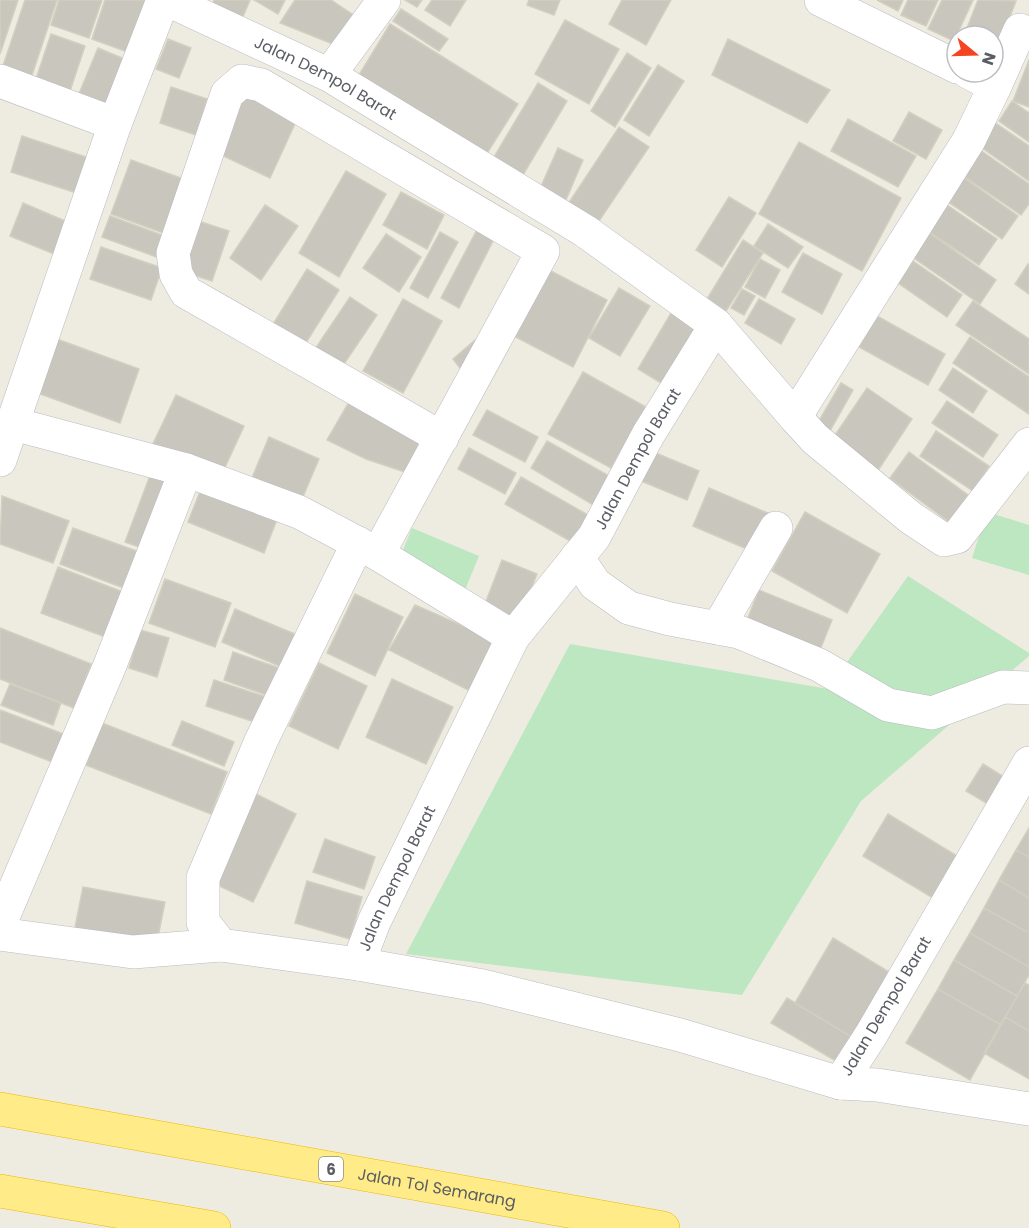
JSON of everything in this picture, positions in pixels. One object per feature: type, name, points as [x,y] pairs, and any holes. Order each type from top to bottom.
[{"type":"highway","name":"Jalan Tol Semarang","points":[[0,1109],[663,1228]]},
{"type":"highway","points":[[0,1191],[214,1228]]},
{"type":"street","points":[[0,460],[115,124],[163,0]]},
{"type":"street","name":"Jalan Dempol Barat","points":[[168,0],[329,75],[585,231],[716,325],[815,439],[911,518],[944,540],[957,537],[971,522],[1029,444]]},
{"type":"street","points":[[329,75],[384,0]]},
{"type":"street","points":[[821,0],[945,61]]},
{"type":"street","points":[[1005,50],[1026,25]]},
{"type":"street","points":[[0,81],[115,124]]},
{"type":"street","points":[[221,945],[203,922],[203,878],[261,741],[368,548],[442,438],[543,251],[261,85],[242,81],[227,94],[173,254],[176,274],[186,292],[442,438]]},
{"type":"street","points":[[795,417],[969,140],[980,84]]},
{"type":"street","name":"Jalan Dempol Barat","points":[[0,934],[134,952],[221,945],[358,964],[374,922],[513,637],[594,537],[648,435],[716,325]]},
{"type":"street","points":[[14,424],[186,470],[299,512],[368,548],[513,637]]},
{"type":"street","points":[[0,924],[110,665],[186,470]]},
{"type":"street","points":[[718,628],[776,528]]},
{"type":"street","points":[[577,557],[596,584],[628,608],[670,619],[739,632],[791,652],[888,705],[909,711],[932,713],[1003,687],[1029,688]]},
{"type":"street","name":"Jalan Dempol Barat","points":[[1029,764],[871,1035],[840,1083],[877,1085],[1029,1109]]},
{"type":"street","points":[[358,964],[483,986],[680,1035],[840,1083]]},
{"type":"green space","points":[[987,512],[1029,525],[1029,575],[972,558]]},
{"type":"green space","points":[[412,528],[479,556],[465,590],[398,562]]},
{"type":"green space","points":[[908,576],[1029,653],[1029,656],[861,801],[742,995],[406,954],[570,644],[828,689]]},
{"type":"building","points":[[0,0],[18,0],[0,54]]},
{"type":"building","points":[[25,0],[57,0],[31,78],[2,69]]},
{"type":"building","points":[[59,0],[102,0],[89,38],[51,25]]},
{"type":"building","points":[[105,0],[149,0],[133,54],[92,39]]},
{"type":"building","points":[[214,0],[250,0],[242,19],[212,6]]},
{"type":"building","points":[[254,0],[285,0],[278,14]]},
{"type":"building","points":[[295,0],[331,0],[355,16],[338,46],[280,23]]},
{"type":"building","points":[[405,0],[422,0],[417,7]]},
{"type":"building","points":[[432,0],[466,0],[450,26],[425,10]]},
{"type":"building","points":[[529,0],[560,0],[554,15],[527,5]]},
{"type":"building","points":[[622,0],[671,0],[646,45],[609,24]]},
{"type":"building","points":[[877,0],[903,0],[898,11]]},
{"type":"building","points":[[908,0],[938,0],[926,26],[901,15]]},
{"type":"building","points":[[942,0],[973,0],[962,24],[945,24],[945,37],[928,29]]},
{"type":"building","points":[[978,0],[1016,1],[1005,29],[1005,24],[969,24]]},
{"type":"building","points":[[401,9],[448,39],[439,51],[393,21]]},
{"type":"building","points":[[565,20],[619,49],[589,104],[535,74]]},
{"type":"building","points":[[390,24],[518,104],[486,155],[359,75]]},
{"type":"building","points":[[51,34],[85,46],[70,91],[36,79]]},
{"type":"building","points":[[168,39],[191,48],[179,78],[156,69]]},
{"type":"building","points":[[728,39],[830,90],[807,123],[712,75]]},
{"type":"building","points":[[98,48],[129,61],[107,114],[76,101]]},
{"type":"building","points":[[627,53],[651,68],[615,127],[591,111]]},
{"type":"building","points":[[1029,60],[1029,107],[1013,101]]},
{"type":"building","points":[[658,65],[684,81],[649,136],[624,120]]},
{"type":"building","points":[[538,83],[567,101],[523,175],[494,157]]},
{"type":"building","points":[[171,87],[207,99],[196,135],[160,123]]},
{"type":"building","points":[[246,90],[299,115],[270,178],[217,153]]},
{"type":"building","points":[[1012,101],[1029,113],[1029,142],[999,121]]},
{"type":"building","points":[[909,112],[942,130],[926,159],[893,141]]},
{"type":"building","points":[[848,119],[916,156],[898,187],[831,151]]},
{"type":"building","points":[[994,122],[1029,146],[1029,181],[978,145]]},
{"type":"building","points":[[619,127],[649,147],[597,224],[568,204]]},
{"type":"building","points":[[22,136],[92,159],[80,194],[11,172]]},
{"type":"building","points":[[799,142],[901,198],[862,271],[759,214]]},
{"type":"building","points":[[558,148],[583,160],[565,202],[539,191]]},
{"type":"building","points":[[980,150],[1029,184],[1029,204],[1021,215],[962,175]]},
{"type":"building","points":[[131,160],[189,181],[169,235],[111,214]]},
{"type":"building","points":[[346,171],[386,194],[339,277],[299,253]]},
{"type":"building","points":[[964,178],[1018,216],[1002,239],[947,201]]},
{"type":"building","points":[[401,192],[444,215],[427,249],[383,225]]},
{"type":"building","points":[[729,197],[756,213],[722,267],[696,250]]},
{"type":"building","points":[[23,203],[72,224],[59,256],[10,236]]},
{"type":"building","points":[[265,205],[298,226],[261,280],[230,258]]},
{"type":"building","points":[[947,205],[997,239],[979,265],[928,231]]},
{"type":"building","points":[[110,216],[170,238],[162,259],[102,237]]},
{"type":"building","points":[[195,220],[229,231],[212,281],[178,270]]},
{"type":"building","points":[[768,224],[803,247],[788,268],[754,246]]},
{"type":"building","points":[[479,226],[496,235],[459,308],[441,298]]},
{"type":"building","points":[[440,232],[458,242],[428,298],[410,288]]},
{"type":"building","points":[[928,232],[996,280],[980,304],[911,256]]},
{"type":"building","points":[[386,234],[421,257],[399,292],[363,268]]},
{"type":"building","points":[[743,240],[763,253],[726,311],[707,299]]},
{"type":"building","points":[[101,247],[162,268],[151,300],[90,279]]},
{"type":"building","points":[[803,253],[842,274],[822,314],[782,292]]},
{"type":"building","points":[[760,259],[780,270],[765,298],[745,287]]},
{"type":"building","points":[[913,261],[962,295],[947,317],[898,283]]},
{"type":"building","points":[[1029,265],[1029,294],[1015,284]]},
{"type":"building","points":[[543,267],[607,300],[573,367],[508,333]]},
{"type":"building","points":[[307,269],[339,290],[299,354],[267,334]]},
{"type":"building","points":[[619,288],[650,306],[620,356],[589,338]]},
{"type":"building","points":[[742,289],[755,296],[744,315],[731,308]]},
{"type":"building","points":[[350,297],[377,315],[336,376],[309,358]]},
{"type":"building","points":[[403,299],[442,321],[403,393],[363,371]]},
{"type":"building","points":[[759,299],[795,319],[781,344],[745,323]]},
{"type":"building","points":[[973,301],[1029,339],[1029,374],[956,325]]},
{"type":"building","points":[[671,313],[701,330],[666,386],[638,369]]},
{"type":"building","points":[[877,316],[945,354],[928,385],[859,347]]},
{"type":"building","points":[[970,337],[1029,377],[1029,414],[953,363]]},
{"type":"building","points":[[54,338],[139,369],[120,423],[35,392]]},
{"type":"building","points":[[475,340],[486,355],[464,373],[453,359]]},
{"type":"building","points":[[953,368],[987,391],[973,413],[939,390]]},
{"type":"building","points":[[583,372],[646,407],[611,468],[548,434]]},
{"type":"building","points":[[841,383],[853,390],[826,438],[813,431]]},
{"type":"building","points":[[867,388],[912,419],[877,472],[831,441]]},
{"type":"building","points":[[176,395],[244,426],[221,476],[153,444]]},
{"type":"building","points":[[353,395],[431,439],[414,475],[366,459],[327,440]]},
{"type":"building","points":[[947,401],[998,435],[983,457],[932,423]]},
{"type":"building","points":[[487,410],[538,437],[525,462],[473,435]]},
{"type":"building","points":[[936,431],[989,466],[973,491],[920,456]]},
{"type":"building","points":[[269,437],[319,459],[299,506],[249,485]]},
{"type":"building","points":[[547,441],[611,477],[595,506],[531,468]]},
{"type":"building","points":[[469,448],[516,473],[505,494],[458,469]]},
{"type":"building","points":[[646,449],[699,471],[687,500],[634,478]]},
{"type":"building","points":[[909,452],[968,495],[949,522],[890,478]]},
{"type":"building","points":[[151,473],[174,482],[148,550],[125,542]]},
{"type":"building","points":[[521,477],[588,515],[572,542],[505,504]]},
{"type":"building","points":[[205,479],[281,509],[264,553],[188,522]]},
{"type":"building","points":[[709,488],[770,514],[754,552],[693,526]]},
{"type":"building","points":[[2,496],[69,521],[53,563],[0,544]]},
{"type":"building","points":[[805,512],[880,554],[847,613],[772,571]]},
{"type":"building","points":[[73,528],[142,553],[129,590],[60,564]]},
{"type":"building","points":[[502,560],[537,574],[517,624],[483,609]]},
{"type":"building","points":[[58,567],[128,594],[111,639],[41,613]]},
{"type":"building","points":[[165,579],[231,603],[215,647],[149,623]]},
{"type":"building","points":[[759,590],[832,620],[818,655],[745,625]]},
{"type":"building","points":[[355,594],[403,617],[375,676],[327,653]]},
{"type":"building","points":[[415,605],[495,640],[476,694],[389,650]]},
{"type":"building","points":[[235,609],[302,637],[289,670],[222,642]]},
{"type":"building","points":[[0,628],[91,664],[74,708],[0,679]]},
{"type":"building","points":[[140,630],[169,638],[157,677],[129,668]]},
{"type":"building","points":[[233,652],[282,669],[272,697],[224,680]]},
{"type":"building","points":[[319,663],[367,686],[338,749],[289,726]]},
{"type":"building","points":[[392,679],[453,707],[426,764],[366,737]]},
{"type":"building","points":[[214,680],[266,697],[258,723],[206,706]]},
{"type":"building","points":[[10,684],[61,703],[53,725],[1,705]]},
{"type":"building","points":[[0,710],[66,735],[55,763],[0,742]]},
{"type":"building","points":[[182,721],[234,742],[224,766],[172,745]]},
{"type":"building","points":[[102,723],[227,772],[211,814],[86,765]]},
{"type":"building","points":[[983,764],[1009,780],[993,807],[966,791]]},
{"type":"building","points":[[256,794],[296,814],[253,902],[213,883]]},
{"type":"building","points":[[888,814],[962,859],[938,901],[863,856]]},
{"type":"building","points":[[1029,828],[1029,857],[1016,850]]},
{"type":"building","points":[[325,839],[375,857],[364,889],[313,872]]},
{"type":"building","points":[[1016,850],[1029,857],[1029,898],[999,880]]},
{"type":"building","points":[[999,880],[1029,898],[1029,933],[984,908]]},
{"type":"building","points":[[307,881],[362,897],[350,939],[295,923]]},
{"type":"building","points":[[83,887],[165,902],[156,947],[74,932]]},
{"type":"building","points":[[984,908],[1029,933],[1029,967],[970,933]]},
{"type":"building","points":[[970,933],[1029,967],[1029,975],[1017,996],[954,960]]},
{"type":"building","points":[[833,938],[894,975],[855,1039],[795,1003]]},
{"type":"building","points":[[954,960],[1017,996],[1001,1025],[938,989]]},
{"type":"building","points":[[1025,983],[1029,985],[1029,1031],[1005,1017]]},
{"type":"building","points":[[938,989],[1001,1025],[970,1080],[906,1043]]},
{"type":"building","points":[[787,998],[855,1039],[841,1064],[771,1023]]},
{"type":"building","points":[[1005,1017],[1029,1031],[1029,1079],[984,1053]]}]
